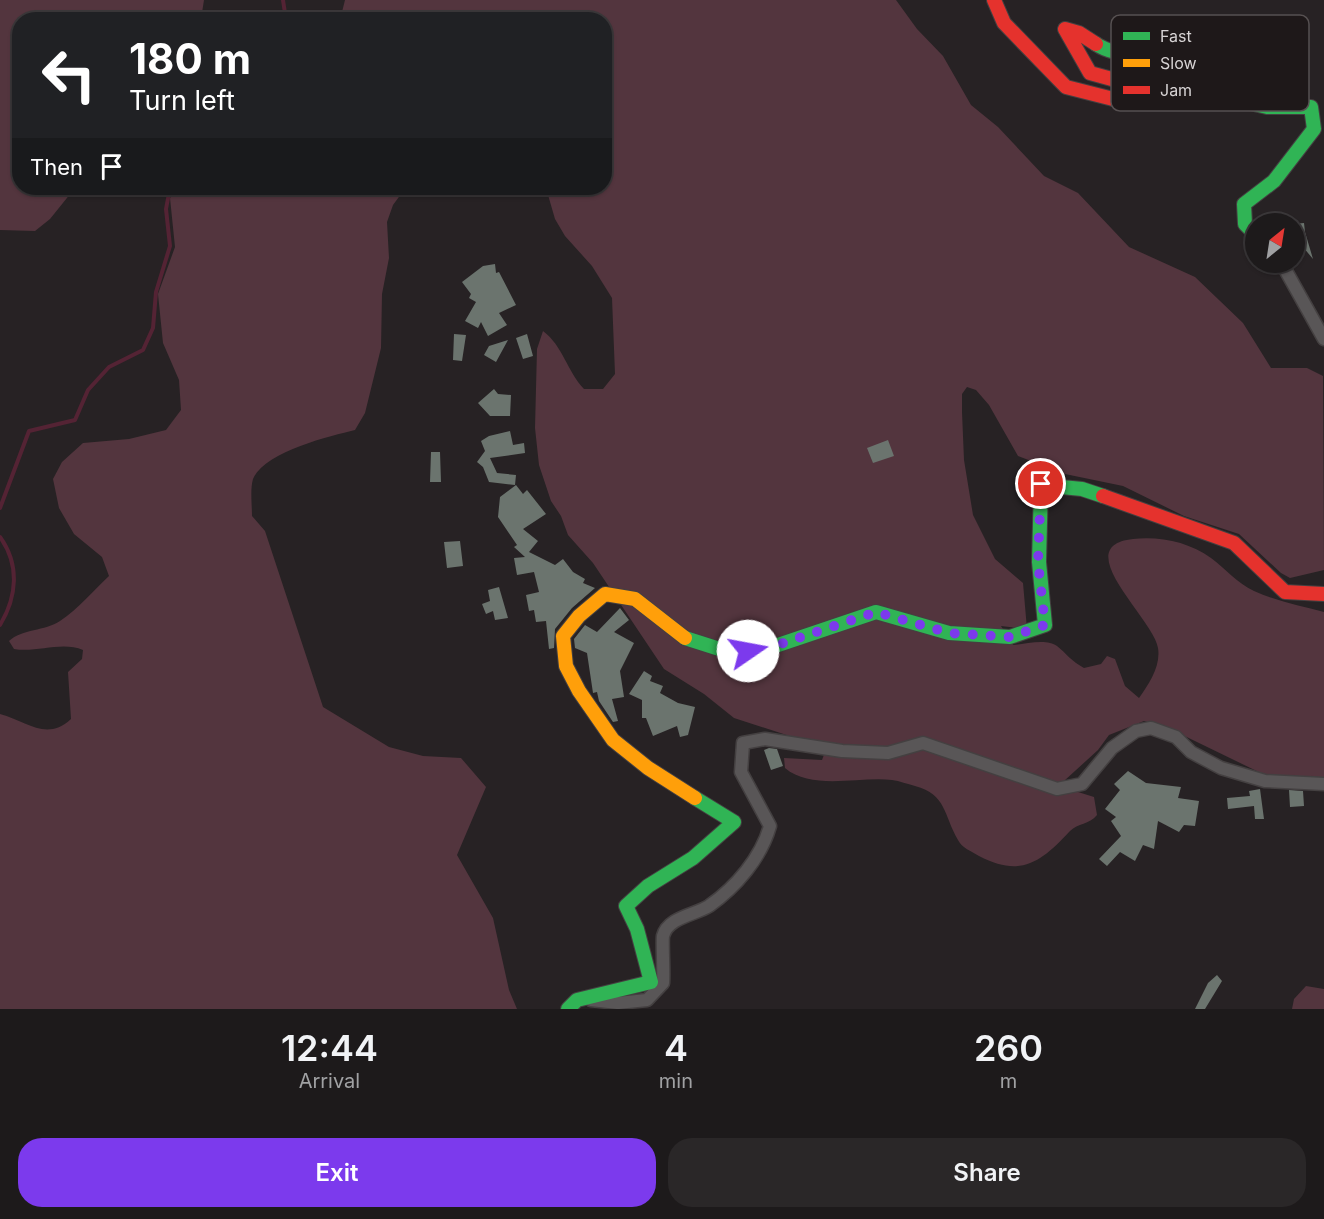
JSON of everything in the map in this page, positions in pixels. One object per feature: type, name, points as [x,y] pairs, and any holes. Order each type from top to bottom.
[{"type":"street","points":[[994,0],[1004,23],[1066,87],[1111,98]]},
{"type":"street","points":[[1111,52],[1078,30],[1065,29],[1090,73],[1111,79]]},
{"type":"street","points":[[1245,224],[1244,204],[1274,181],[1314,129],[1311,107],[1309,107]]},
{"type":"street","points":[[1287,273],[1324,339]]},
{"type":"street","points":[[573,1005],[651,982],[637,929],[626,906],[648,886],[693,858],[734,822],[648,768],[613,740],[579,692],[566,666],[563,636],[579,616],[605,594],[634,599],[680,636],[704,646],[732,653],[763,650],[876,612],[949,633],[1010,637],[1045,625],[1038,562],[1041,484],[1082,489],[1234,543],[1284,592],[1324,594]]},
{"type":"street","points":[[556,1009],[569,1001],[573,1005],[647,1000],[663,983],[663,935],[675,921],[708,907],[735,884],[765,846],[770,826],[741,772],[743,743],[765,739],[842,751],[888,753],[923,743],[1057,789],[1082,784],[1112,748],[1136,731],[1151,729],[1176,737],[1191,752],[1221,768],[1265,781],[1324,784]]},
{"type":"shaded area","points":[[0,0],[204,0],[202,12],[12,12],[12,195],[69,195],[50,219],[35,231],[0,230]]},
{"type":"shaded area","points":[[345,0],[896,0],[917,29],[943,56],[971,105],[998,127],[1044,176],[1078,193],[1129,247],[1195,277],[1243,323],[1271,368],[1307,368],[1323,376],[1324,570],[1290,578],[1281,573],[1239,534],[1184,516],[1123,486],[1065,474],[1018,456],[989,405],[976,390],[967,387],[962,394],[964,460],[973,515],[995,559],[1023,583],[1027,629],[1001,626],[1013,645],[1048,642],[1057,646],[1084,668],[1101,664],[1107,656],[1115,659],[1125,686],[1139,698],[1156,668],[1158,648],[1153,635],[1119,585],[1111,569],[1108,555],[1115,545],[1133,539],[1153,538],[1174,541],[1202,552],[1254,591],[1324,612],[1324,781],[1269,777],[1164,726],[1144,721],[1109,735],[1098,750],[1064,781],[1078,792],[1094,797],[1097,815],[1091,821],[1073,828],[1040,858],[1019,866],[1007,866],[979,856],[962,845],[939,800],[925,790],[892,780],[822,781],[809,779],[785,768],[784,758],[822,760],[825,752],[808,742],[734,718],[704,694],[664,669],[593,563],[568,535],[561,516],[551,501],[539,465],[535,428],[537,349],[543,331],[560,351],[584,389],[603,389],[615,374],[612,298],[592,266],[565,236],[555,219],[548,195],[612,195],[612,12],[342,12]]},
{"type":"shaded area","points":[[172,195],[400,195],[393,205],[387,222],[389,258],[382,294],[381,348],[365,413],[355,430],[330,436],[284,453],[260,469],[252,483],[252,516],[265,531],[323,707],[389,747],[423,756],[461,758],[486,787],[457,855],[493,918],[509,990],[517,1009],[0,1009],[0,714],[36,728],[53,729],[62,726],[71,719],[68,672],[82,659],[83,650],[58,647],[22,650],[14,649],[9,641],[20,634],[48,627],[60,621],[109,576],[102,557],[74,534],[59,508],[53,479],[62,462],[83,443],[129,439],[166,430],[181,410],[179,380],[163,343],[158,294],[175,247],[170,198]]},
{"type":"shaded area","points":[[1306,986],[1324,989],[1324,1009],[1292,1009],[1294,999]]},
{"type":"building","points":[[1305,232],[1313,259],[1305,249]]},
{"type":"building","points":[[495,264],[496,273],[499,272],[516,305],[499,313],[507,325],[488,336],[481,322],[478,328],[465,321],[476,302],[469,298],[471,294],[462,282],[483,266]]},
{"type":"building","points":[[454,334],[466,335],[462,361],[453,360]]},
{"type":"building","points":[[527,334],[533,356],[523,359],[516,338]]},
{"type":"building","points":[[508,340],[496,362],[484,355],[489,346]]},
{"type":"building","points":[[494,389],[498,394],[511,395],[510,416],[490,416],[478,403]]},
{"type":"building","points":[[510,431],[513,445],[524,443],[525,453],[490,458],[497,473],[516,475],[515,485],[489,482],[483,467],[477,462],[485,451],[481,441],[489,436]]},
{"type":"building","points":[[888,440],[894,456],[873,463],[867,448]]},
{"type":"building","points":[[431,452],[440,452],[441,482],[430,482]]},
{"type":"building","points":[[516,485],[523,494],[527,490],[546,514],[523,529],[538,541],[529,552],[555,565],[563,559],[573,572],[585,579],[583,583],[595,588],[572,608],[555,629],[554,648],[549,649],[546,621],[536,622],[534,610],[529,611],[526,595],[539,592],[534,572],[517,575],[514,558],[525,557],[514,547],[517,545],[498,517],[500,497]]},
{"type":"building","points":[[460,541],[463,566],[447,568],[444,542]]},
{"type":"building","points":[[499,587],[508,618],[495,620],[493,611],[486,614],[482,604],[490,601],[488,590]]},
{"type":"building","points":[[620,608],[629,620],[614,632],[634,643],[620,671],[624,697],[612,699],[618,721],[613,722],[599,701],[597,692],[593,693],[587,653],[575,648],[574,639],[585,625],[597,632]]},
{"type":"building","points":[[644,671],[652,676],[650,681],[663,686],[660,693],[678,703],[695,707],[688,735],[680,737],[677,726],[653,736],[646,718],[642,718],[642,700],[629,694]]},
{"type":"building","points":[[777,749],[783,766],[771,770],[764,750]]},
{"type":"building","points":[[1128,771],[1146,783],[1181,787],[1178,798],[1199,801],[1195,826],[1184,825],[1179,832],[1158,821],[1154,849],[1143,845],[1135,861],[1120,852],[1107,866],[1099,859],[1121,836],[1111,821],[1116,817],[1105,809],[1120,790],[1114,784]]},
{"type":"building","points":[[1260,789],[1264,819],[1255,819],[1254,806],[1228,809],[1227,798],[1250,796],[1249,791]]},
{"type":"building","points":[[1289,790],[1303,791],[1304,806],[1290,807]]},
{"type":"building","points":[[1217,975],[1222,981],[1205,1009],[1195,1009],[1208,983]]},
{"type":"waterway","points":[[283,0],[285,12]]},
{"type":"waterway","points":[[0,508],[29,431],[75,420],[88,390],[109,367],[143,350],[153,328],[156,292],[170,246],[166,209],[169,195]]},
{"type":"waterway","points":[[0,537],[11,559],[14,581],[10,603],[0,625]]},
{"type":"traffic: fast","points":[[1096,44],[1111,51]]},
{"type":"traffic: fast","points":[[1245,224],[1244,204],[1274,181],[1314,129],[1311,107],[1309,107]]},
{"type":"traffic: fast","points":[[685,638],[732,653],[763,650],[876,612],[949,633],[1010,637],[1045,625],[1039,562],[1041,485],[1082,489],[1103,496]]},
{"type":"traffic: fast","points":[[568,1009],[577,1000],[651,982],[637,929],[626,906],[648,886],[693,858],[734,822],[695,798]]},
{"type":"traffic: slow","points":[[685,638],[635,599],[605,594],[579,616],[563,636],[566,666],[579,691],[613,740],[648,768],[695,798]]},
{"type":"traffic: jam","points":[[994,0],[1004,23],[1066,87],[1111,98]]},
{"type":"traffic: jam","points":[[1096,44],[1079,33],[1065,29],[1090,73],[1111,79]]},
{"type":"traffic: jam","points":[[1103,496],[1234,543],[1285,592],[1324,594]]},
{"type":"route","points":[[748,651],[763,650],[876,612],[949,633],[1010,637],[1045,625],[1038,562],[1041,484]]}]
